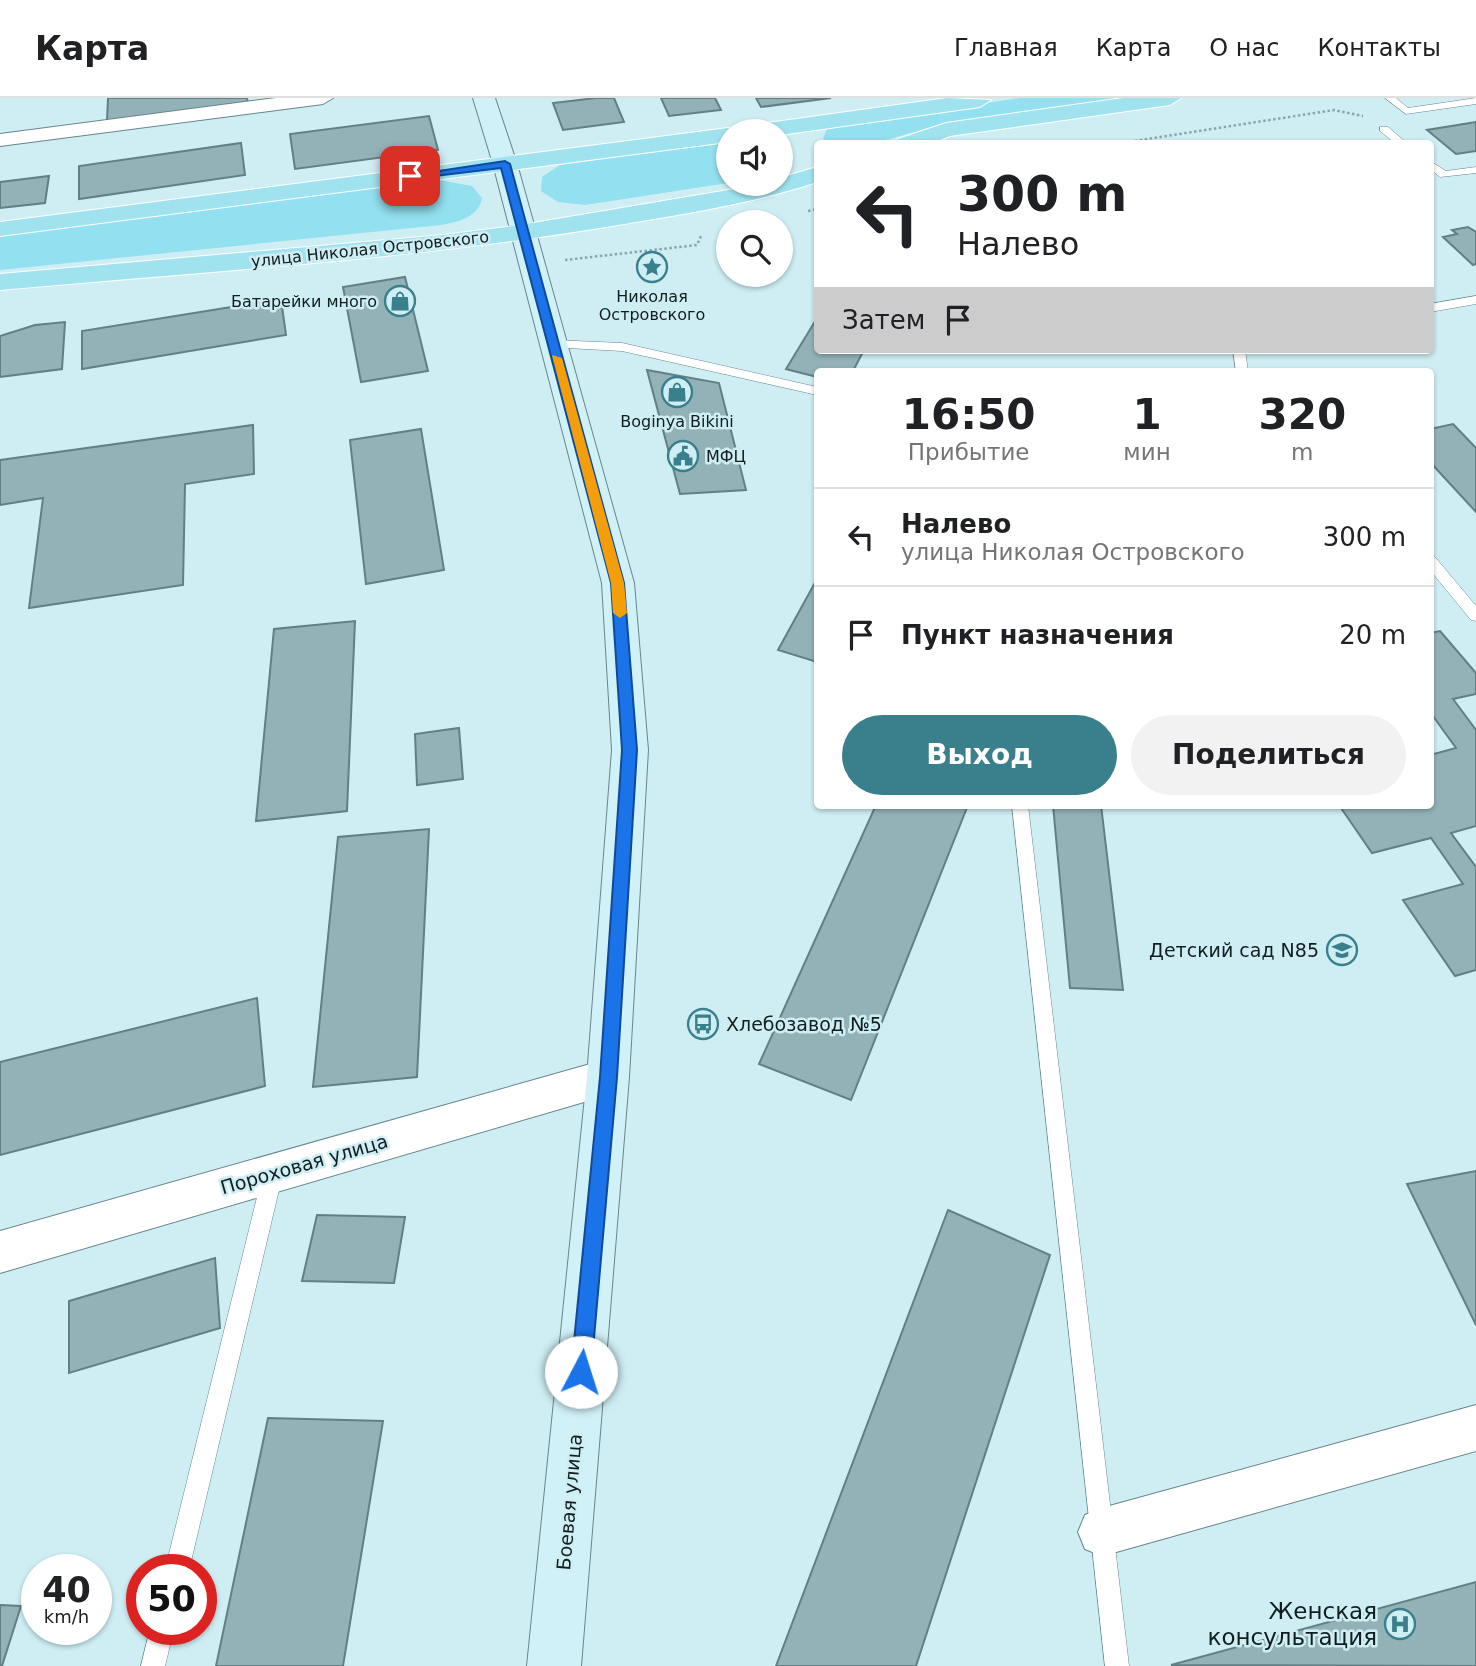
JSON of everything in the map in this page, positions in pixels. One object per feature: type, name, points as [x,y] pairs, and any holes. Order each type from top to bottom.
[{"type":"main road","name":"Боевая улица","points":[[484,98],[505,164],[521,233],[618,583],[630,750],[608,1077],[554,1666]]},
{"type":"main road","points":[[808,177],[799,141],[996,98]]},
{"type":"main road","points":[[917,140],[946,130],[1171,98]]},
{"type":"main road","points":[[0,229],[716,137]]},
{"type":"main road","name":"улица Николая Островского","points":[[0,282],[443,243],[521,233],[754,195],[808,177]]},
{"type":"street","points":[[0,140],[323,98]]},
{"type":"street","name":"Пороховая улица","points":[[0,1253],[608,1077]]},
{"type":"street","points":[[1102,1532],[1476,1428]]},
{"type":"lane","points":[[1390,98],[1406,111],[1476,101]]},
{"type":"lane","points":[[1384,129],[1398,140]]},
{"type":"lane","points":[[1434,167],[1444,175],[1476,170]]},
{"type":"lane","points":[[1434,307],[1476,300]]},
{"type":"lane","points":[[553,344],[622,347],[814,390]]},
{"type":"lane","points":[[1434,566],[1476,616]]},
{"type":"lane","points":[[1020,809],[1117,1666]]},
{"type":"lane","points":[[181,1554],[273,1173]]},
{"type":"lane","points":[[153,1666],[158,1645]]},
{"type":"path","points":[[1141,140],[1334,110],[1374,118]]},
{"type":"path","points":[[611,255],[696,245],[703,232]]},
{"type":"shaded area","points":[[1019,98],[1131,98],[943,124],[886,140],[825,140],[823,138],[828,127]]},
{"type":"shaded area","points":[[716,144],[716,185],[585,205],[558,202],[541,191],[542,177],[560,165]]},
{"type":"shaded area","points":[[439,180],[472,186],[482,198],[477,210],[461,220],[441,225],[0,270],[0,235]]},
{"type":"building","points":[[108,98],[247,98],[248,104],[107,121]]},
{"type":"building","points":[[614,98],[624,122],[563,130],[553,103]]},
{"type":"building","points":[[661,98],[715,98],[721,110],[669,116]]},
{"type":"building","points":[[756,98],[831,98],[761,107]]},
{"type":"building","points":[[429,116],[438,150],[295,169],[290,134]]},
{"type":"building","points":[[1476,122],[1476,151],[1456,154],[1427,130]]},
{"type":"building","points":[[241,143],[245,175],[79,199],[79,166]]},
{"type":"building","points":[[49,176],[45,203],[0,208],[0,182]]},
{"type":"building","points":[[1468,227],[1476,232],[1476,264],[1473,265],[1443,237],[1457,234],[1452,230]]},
{"type":"building","points":[[405,277],[428,371],[361,382],[343,287]]},
{"type":"building","points":[[281,299],[286,335],[82,369],[82,331]]},
{"type":"building","points":[[65,322],[62,369],[0,377],[0,336],[35,325]]},
{"type":"building","points":[[814,323],[814,354],[862,354],[855,368],[814,368],[814,376],[786,369]]},
{"type":"building","points":[[647,370],[719,383],[746,490],[680,494]]},
{"type":"building","points":[[1453,424],[1476,448],[1476,512],[1434,466],[1434,428]]},
{"type":"building","points":[[253,425],[254,474],[185,484],[183,585],[29,608],[43,498],[0,505],[0,460]]},
{"type":"building","points":[[421,429],[444,570],[366,584],[350,440]]},
{"type":"building","points":[[814,584],[814,661],[778,650]]},
{"type":"building","points":[[355,621],[347,811],[256,821],[274,629]]},
{"type":"building","points":[[1440,631],[1476,673],[1476,694],[1453,699],[1476,730],[1476,826],[1451,833],[1476,867],[1476,970],[1455,976],[1403,900],[1463,884],[1431,838],[1372,853],[1342,809],[1434,809],[1434,754],[1456,748],[1434,718],[1434,632]]},
{"type":"building","points":[[459,728],[463,779],[417,785],[415,734]]},
{"type":"building","points":[[874,809],[966,809],[851,1100],[759,1064]]},
{"type":"building","points":[[1053,809],[1101,809],[1123,990],[1070,988]]},
{"type":"building","points":[[429,829],[417,1077],[313,1087],[338,837]]},
{"type":"building","points":[[257,998],[265,1086],[0,1155],[0,1062]]},
{"type":"building","points":[[1476,1171],[1476,1325],[1407,1184]]},
{"type":"building","points":[[948,1210],[1050,1255],[916,1666],[776,1666]]},
{"type":"building","points":[[317,1215],[405,1217],[394,1283],[302,1281]]},
{"type":"building","points":[[215,1258],[220,1328],[69,1373],[69,1301]]},
{"type":"building","points":[[268,1418],[383,1421],[343,1666],[216,1666]]},
{"type":"building","name":"Женская консультация","points":[[1476,1582],[1476,1666],[1171,1665]]},
{"type":"building","points":[[0,1605],[21,1606],[2,1666]]},
{"type":"slow traffic","points":[[556,358],[618,583],[620,613]]},
{"type":"place","name":"Николая Островского","points":[[652,267]]},
{"type":"place","name":"Батарейки много","points":[[400,301]]},
{"type":"place","name":"Boginya Bikini","points":[[677,392]]},
{"type":"place","name":"МФЦ","points":[[683,456]]},
{"type":"place","name":"Детский сад N85","points":[[1342,950]]},
{"type":"place","name":"Хлебозавод №5","points":[[703,1024]]},
{"type":"place","name":"Женская консультация","points":[[1400,1624]]},
{"type":"route","points":[[410,176],[505,164],[521,233],[618,583],[630,750],[608,1077],[581,1372]]}]
